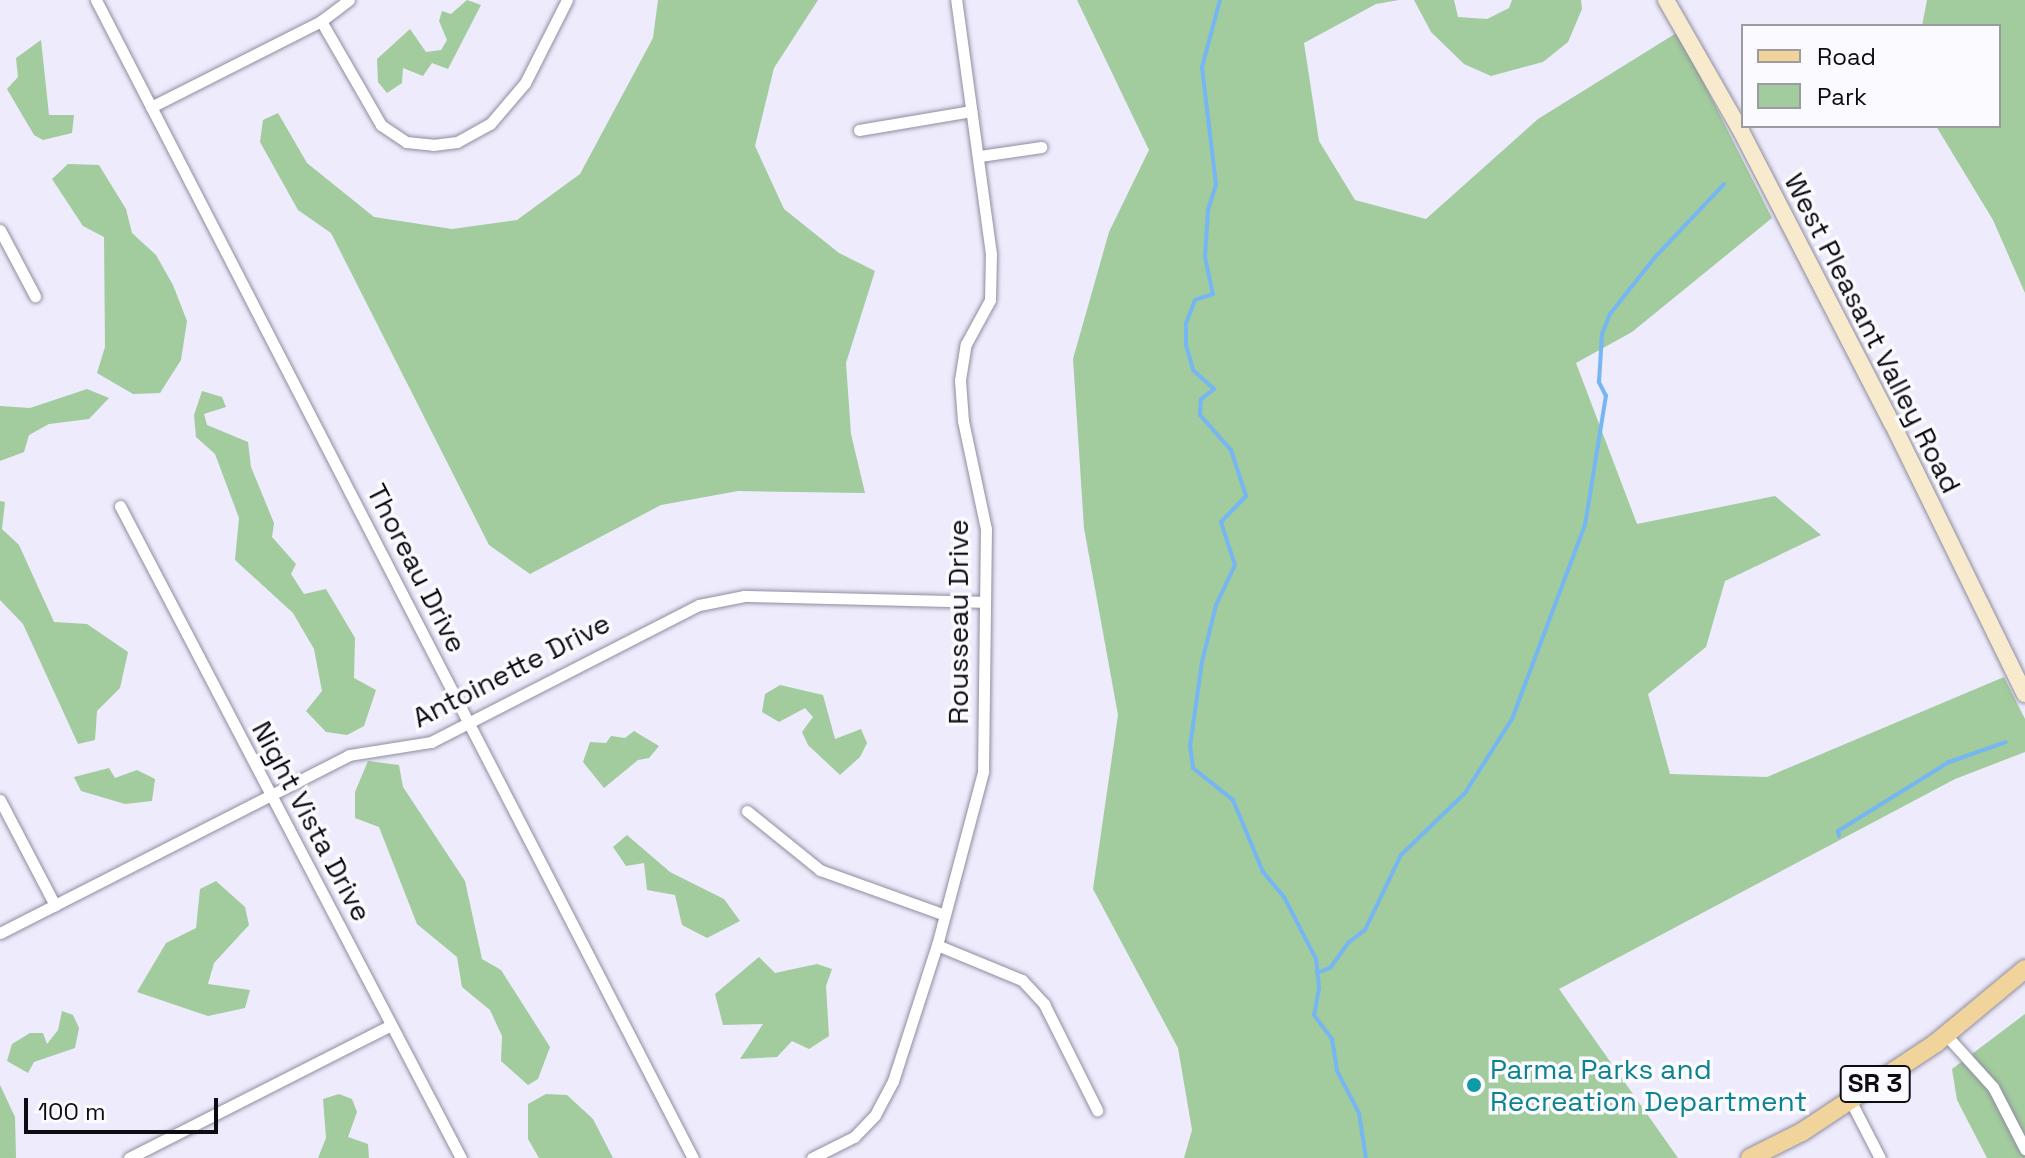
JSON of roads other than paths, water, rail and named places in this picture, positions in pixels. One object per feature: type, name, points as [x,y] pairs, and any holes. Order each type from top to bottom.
[{"type":"main road","name":"West Pleasant Valley Road","points":[[1666,0],[1856,354],[2025,694]]},
{"type":"main road","name":"SR 3","points":[[1750,1158],[1850,1100],[1946,1035],[2025,969]]},
{"type":"street","name":"Thoreau Drive","points":[[96,0],[693,1158]]},
{"type":"street","points":[[151,107],[321,21],[349,0]]},
{"type":"street","points":[[321,21],[381,125],[406,142],[433,145],[457,142],[490,124],[525,83],[567,0]]},
{"type":"street","name":"Rousseau Drive","points":[[814,1158],[854,1137],[875,1115],[893,1081],[937,945],[942,914],[983,772],[986,529],[963,421],[960,380],[966,344],[990,300],[980,156],[956,0]]},
{"type":"street","points":[[859,130],[971,111]]},
{"type":"street","points":[[980,156],[1041,147]]},
{"type":"street","points":[[0,230],[35,296]]},
{"type":"street","name":"Night Vista Drive","points":[[120,506],[461,1158]]},
{"type":"street","name":"Antoinette Drive","points":[[0,933],[349,755],[413,747],[469,723],[699,605],[744,596],[984,602]]},
{"type":"street","points":[[0,800],[55,905]]},
{"type":"street","points":[[747,811],[820,870],[942,914]]},
{"type":"street","points":[[937,945],[988,962],[1029,988],[1044,1004],[1097,1110]]},
{"type":"street","points":[[129,1158],[391,1025]]},
{"type":"street","points":[[1946,1035],[1993,1087],[2025,1149]]},
{"type":"street","points":[[1850,1100],[1880,1158]]},
{"type":"waterway","points":[[1220,0],[1202,67],[1216,185],[1208,210],[1205,257],[1213,294],[1195,300],[1186,324],[1186,345],[1193,370],[1214,389],[1201,399],[1200,415],[1231,450],[1246,496],[1221,522],[1235,565],[1216,605],[1202,662],[1190,746],[1193,768],[1233,800],[1263,872],[1284,897],[1316,959],[1319,988],[1314,1015],[1332,1039],[1337,1071],[1359,1113],[1366,1158]]},
{"type":"waterway","points":[[1317,973],[1330,968],[1349,942],[1365,930],[1401,855],[1465,793],[1512,719],[1585,525],[1606,396],[1599,382],[1602,334],[1610,314],[1656,256],[1724,184]]},
{"type":"waterway","points":[[1839,836],[1838,831],[1949,762],[2006,742]]},
{"type":"place","name":"Parma Parks and Recreation Department","points":[[1474,1085]]}]
